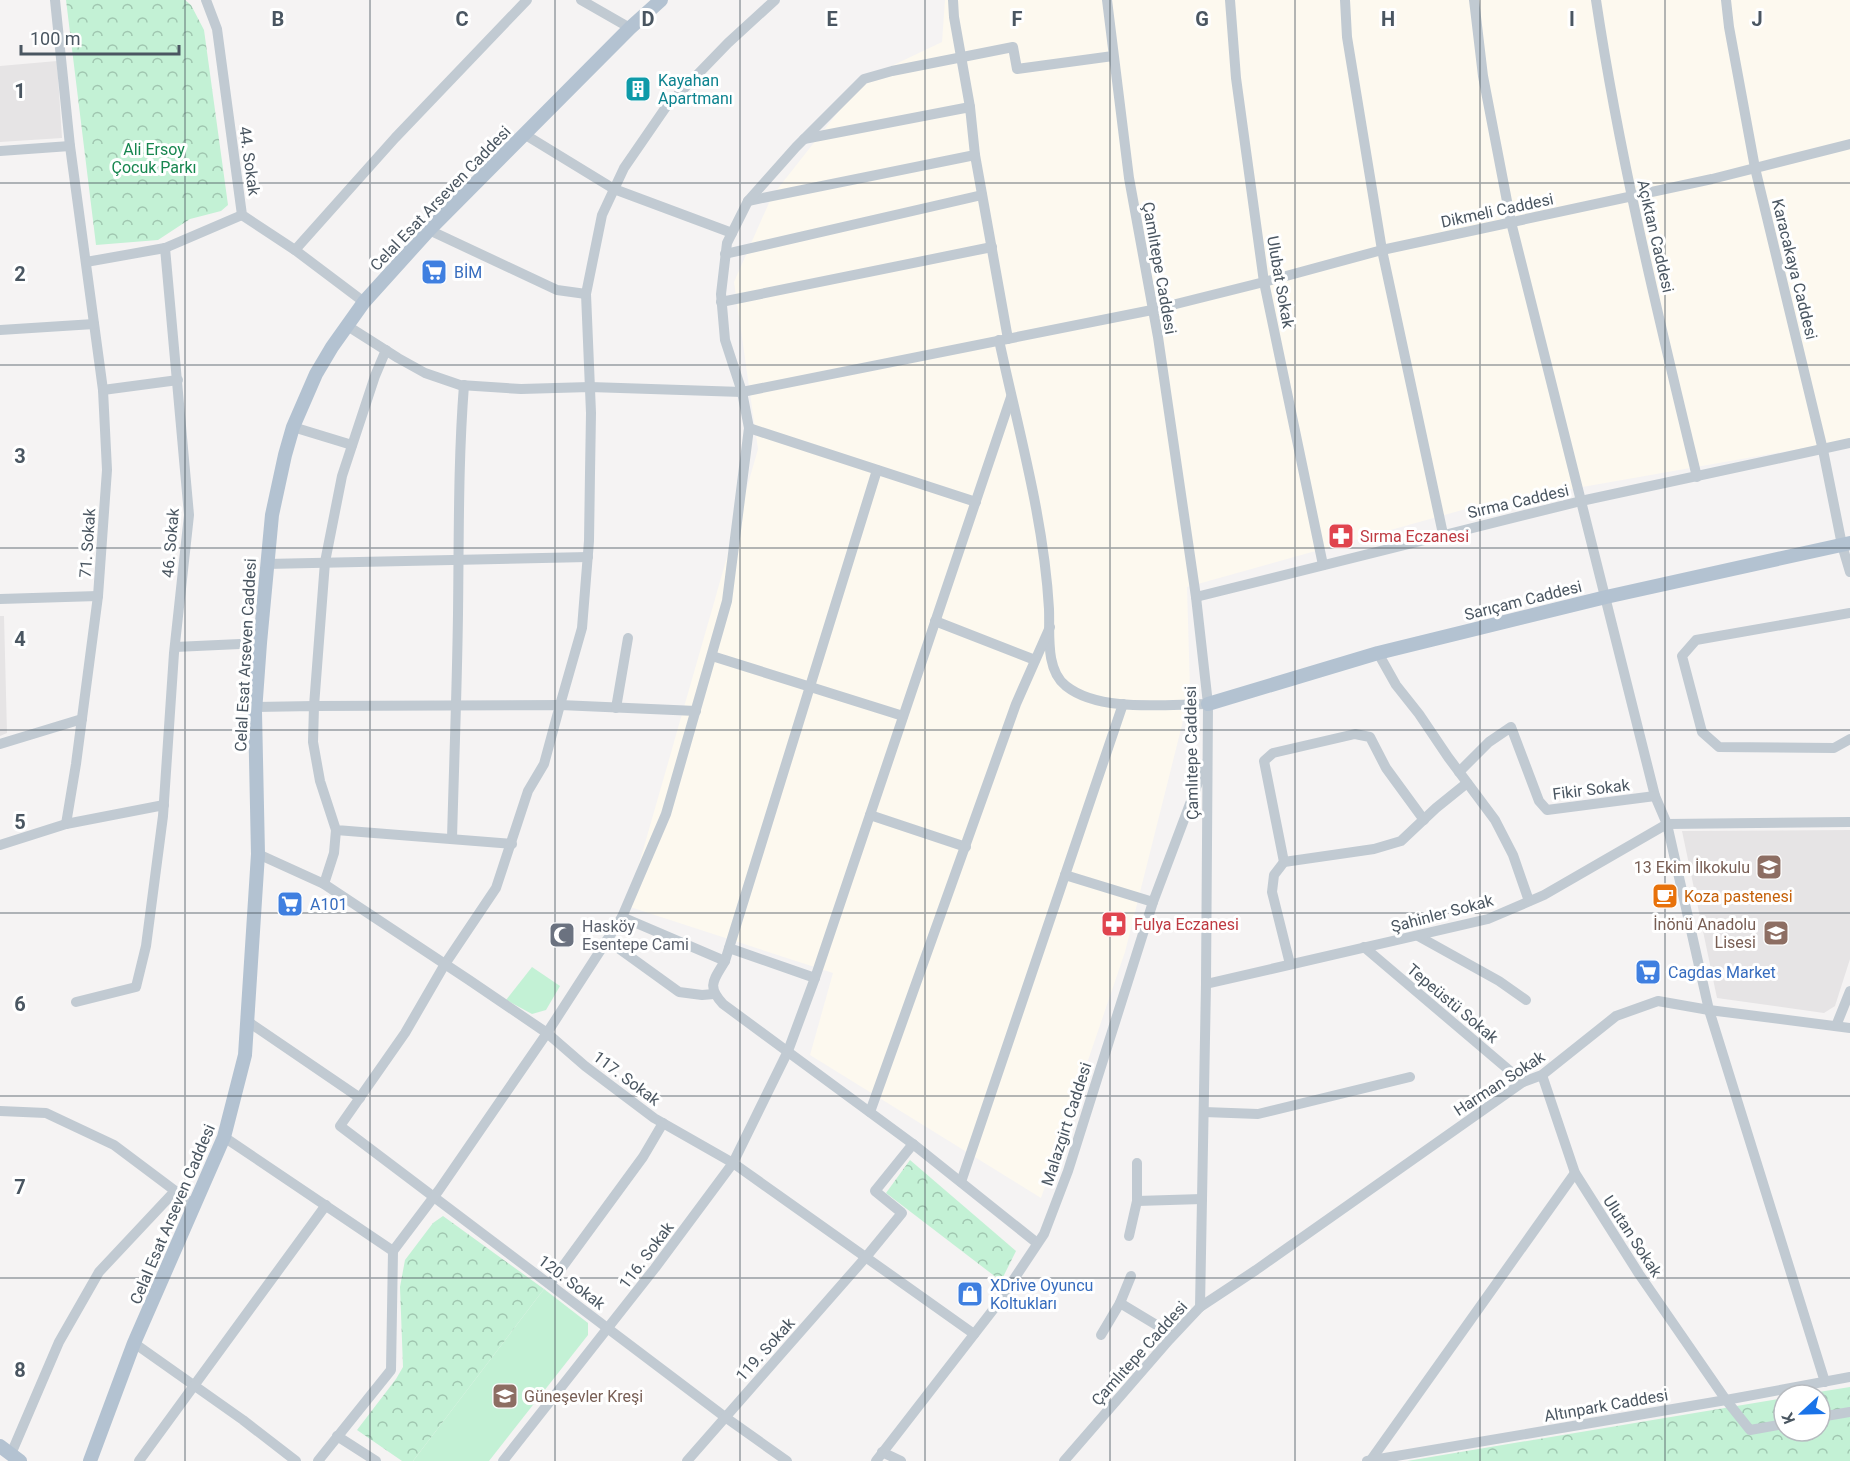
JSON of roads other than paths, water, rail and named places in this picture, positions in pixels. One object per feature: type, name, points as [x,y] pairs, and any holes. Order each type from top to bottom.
[{"type":"main road","name":"Celal Esat Arseven Caddesi","points":[[90,1461],[134,1343],[224,1137],[245,1055],[258,854],[256,707],[266,564],[278,487],[293,427],[316,374],[346,325],[364,302],[429,230],[630,28],[661,0]]},
{"type":"main road","name":"Sarıçam Caddesi","points":[[1208,704],[1378,653],[1606,597],[1846,544]]},
{"type":"street","name":"71. Sokak","points":[[55,0],[70,146],[103,390],[107,470],[98,596],[66,824]]},
{"type":"street","name":"44. Sokak","points":[[206,0],[217,29],[242,215],[296,250],[364,302]]},
{"type":"street","points":[[296,250],[395,138],[527,0]]},
{"type":"street","points":[[581,0],[630,28]]},
{"type":"street","points":[[247,1021],[360,1098],[405,1033],[445,964],[496,888],[528,791],[544,764],[582,628],[588,556],[590,387],[586,294],[602,215],[624,168],[666,107],[728,43],[775,0]]},
{"type":"street","points":[[953,0],[975,155],[992,247],[1011,397],[1036,512],[1048,591],[1052,667],[1064,686],[1088,699],[1123,704],[1208,704]]},
{"type":"street","name":"Çamlıtepe Caddesi","points":[[1064,1461],[1200,1307],[1208,704],[1196,597],[1152,310],[1129,178],[1107,0]]},
{"type":"street","name":"Ulubat Sokak","points":[[1230,0],[1236,78],[1264,282],[1323,565]]},
{"type":"street","points":[[1345,0],[1347,38],[1382,250],[1443,534]]},
{"type":"street","points":[[1474,0],[1483,75],[1511,222],[1655,796],[1667,824],[1709,1010],[1825,1382]]},
{"type":"street","name":"Açıktan Caddesi","points":[[1596,0],[1608,78],[1631,196],[1697,477]]},
{"type":"street","name":"Karacakaya Caddesi","points":[[1726,0],[1755,168],[1846,544],[1850,572]]},
{"type":"street","points":[[318,1461],[391,1370],[393,1251],[547,1033],[622,917],[666,814],[727,601],[749,428],[742,392],[725,340],[721,302],[726,243],[748,201],[803,139],[864,79],[892,71],[1013,47],[1017,69],[1113,56]]},
{"type":"street","points":[[803,139],[970,108]]},
{"type":"street","points":[[524,134],[614,189],[732,233]]},
{"type":"street","name":"Dikmeli Caddesi","points":[[346,325],[425,373],[464,385],[521,389],[590,387],[742,392],[1152,310],[1382,250],[1755,168],[1850,144]]},
{"type":"street","points":[[0,151],[70,146]]},
{"type":"street","points":[[748,201],[975,155]]},
{"type":"street","points":[[725,254],[982,195]]},
{"type":"street","points":[[86,262],[165,248],[242,215]]},
{"type":"street","points":[[429,230],[557,290],[586,294]]},
{"type":"street","points":[[721,302],[992,247]]},
{"type":"street","name":"46. Sokak","points":[[76,1002],[136,987],[146,946],[164,805],[175,647],[189,515],[165,248]]},
{"type":"street","points":[[0,330],[94,324]]},
{"type":"street","points":[[324,884],[334,852],[336,830],[320,781],[313,742],[325,562],[342,476],[375,376],[386,350]]},
{"type":"street","points":[[103,390],[178,380]]},
{"type":"street","points":[[452,838],[460,432],[464,385]]},
{"type":"street","name":"116. Sokak","points":[[503,1461],[656,1268],[733,1163],[788,1051],[815,978],[1011,397]]},
{"type":"street","points":[[293,427],[352,445]]},
{"type":"street","points":[[749,428],[976,502]]},
{"type":"street","name":"Sırma Caddesi","points":[[1196,597],[1581,501],[1850,443]]},
{"type":"street","points":[[877,470],[725,961],[713,983],[714,994],[723,1004],[913,1144],[1037,1243]]},
{"type":"street","points":[[266,564],[588,556]]},
{"type":"street","points":[[0,599],[98,596]]},
{"type":"street","points":[[1850,613],[1696,640],[1682,656],[1702,732],[1719,747],[1834,748],[1850,739]]},
{"type":"street","points":[[935,621],[1035,660]]},
{"type":"street","points":[[870,1112],[1016,704],[1050,627]]},
{"type":"street","points":[[616,708],[628,638]]},
{"type":"street","points":[[175,647],[260,643]]},
{"type":"street","points":[[1378,653],[1396,685],[1495,820],[1513,855],[1529,901]]},
{"type":"street","points":[[712,656],[903,716]]},
{"type":"street","points":[[961,1182],[1123,704]]},
{"type":"street","points":[[256,707],[560,705],[696,711]]},
{"type":"street","points":[[0,744],[82,719]]},
{"type":"street","name":"Fikir Sokak","points":[[1459,772],[1490,742],[1510,727],[1539,801],[1547,810],[1655,796]]},
{"type":"street","points":[[1284,862],[1264,761],[1273,753],[1355,734],[1370,737],[1386,768],[1424,820]]},
{"type":"street","name":"Malazgirt Caddesi","points":[[879,1456],[996,1306],[1044,1234],[1068,1171],[1154,902],[1208,756]]},
{"type":"street","points":[[1290,964],[1272,892],[1274,875],[1284,862],[1374,849],[1401,841],[1467,783]]},
{"type":"street","points":[[0,845],[66,824],[164,805]]},
{"type":"street","points":[[870,815],[966,847]]},
{"type":"street","points":[[1667,824],[1850,822]]},
{"type":"street","name":"Şahinler Sokak","points":[[1206,984],[1488,919],[1544,895],[1667,824]]},
{"type":"street","points":[[336,830],[512,844]]},
{"type":"street","name":"117. Sokak","points":[[258,854],[324,884],[445,964],[547,1033],[585,1066],[663,1123],[733,1163],[974,1334]]},
{"type":"street","points":[[1065,875],[1154,902]]},
{"type":"street","points":[[622,917],[725,961]]},
{"type":"street","points":[[1418,936],[1498,981],[1526,1000]]},
{"type":"street","points":[[607,940],[679,992],[714,994]]},
{"type":"street","name":"Tepeüstü Sokak","points":[[1364,947],[1523,1082]]},
{"type":"street","points":[[729,948],[815,978]]},
{"type":"street","points":[[1836,1026],[1850,991]]},
{"type":"street","name":"Harman Sokak","points":[[1200,1307],[1523,1082],[1542,1075],[1616,1016],[1658,1001],[1709,1010],[1850,1028]]},
{"type":"street","name":"Ulutan Sokak","points":[[1542,1075],[1575,1173],[1640,1274],[1725,1401],[1750,1430],[1772,1426]]},
{"type":"street","points":[[1204,1112],[1258,1114],[1410,1077]]},
{"type":"street","name":"120. Sokak","points":[[360,1098],[340,1126],[725,1417],[787,1461]]},
{"type":"street","points":[[0,1111],[46,1113],[114,1145],[194,1205]]},
{"type":"street","points":[[550,1284],[642,1157],[663,1123]]},
{"type":"street","points":[[224,1137],[393,1251]]},
{"type":"street","name":"119. Sokak","points":[[687,1461],[902,1213],[875,1191],[913,1144]]},
{"type":"street","points":[[1129,1236],[1137,1201],[1137,1163]]},
{"type":"street","points":[[1369,1461],[1575,1173]]},
{"type":"street","points":[[10,1454],[59,1342],[99,1272],[175,1191]]},
{"type":"street","points":[[1137,1201],[1202,1199]]},
{"type":"street","points":[[139,1461],[326,1205]]},
{"type":"street","points":[[1101,1335],[1120,1303],[1131,1276]]},
{"type":"street","points":[[1120,1303],[1173,1335]]},
{"type":"street","points":[[134,1343],[195,1385],[296,1461]]},
{"type":"street","name":"Altınpark Caddesi","points":[[1369,1461],[1725,1401],[1850,1377]]},
{"type":"street","points":[[1832,1415],[1850,1412]]},
{"type":"street","points":[[337,1436],[376,1461]]},
{"type":"street","points":[[879,1456],[901,1461]]},
{"type":"place","name":"Kayahan Apartmanı","points":[[638,89]]},
{"type":"place","name":"BİM","points":[[434,272]]},
{"type":"place","name":"Sırma Eczanesi","points":[[1341,536]]},
{"type":"place","name":"13 Ekim İlkokulu","points":[[1769,867]]},
{"type":"place","name":"Koza pastenesi","points":[[1665,896]]},
{"type":"place","name":"A101","points":[[290,904]]},
{"type":"place","name":"Fulya Eczanesi","points":[[1114,924]]},
{"type":"place","name":"İnönü Anadolu Lisesi","points":[[1776,933]]},
{"type":"place","name":"Hasköy Esentepe Cami","points":[[562,935]]},
{"type":"place","name":"Cagdas Market","points":[[1648,972]]},
{"type":"place","name":"XDrive Oyuncu Koltukları","points":[[970,1294]]},
{"type":"place","name":"Güneşevler Kreşi","points":[[505,1396]]},
{"type":"park label","name":"Ali Ersoy Çocuk Parkı","points":[[154,158]]}]
